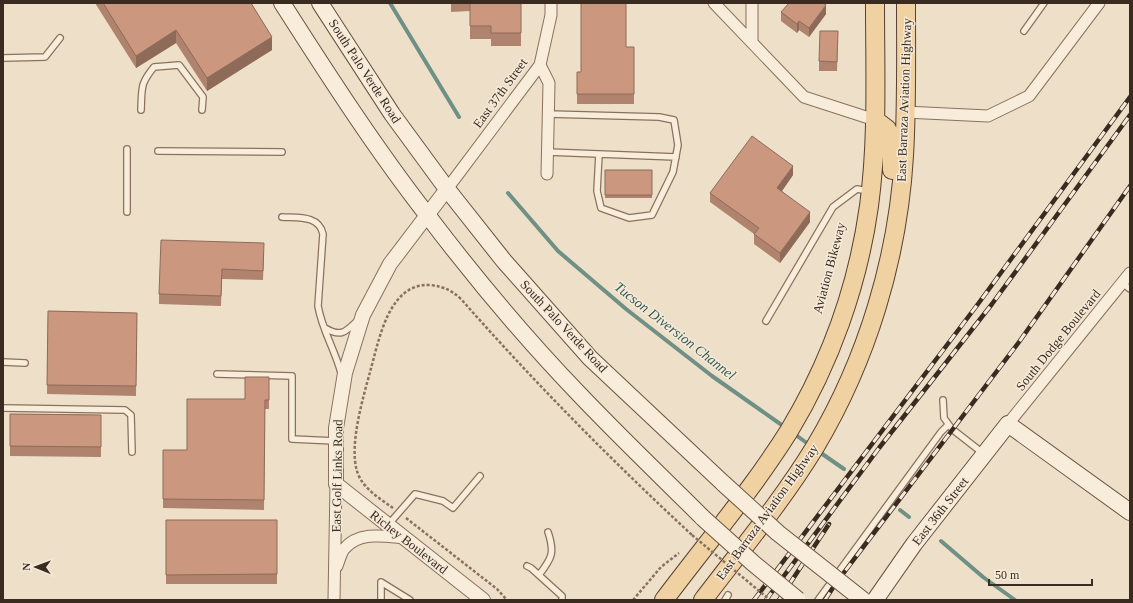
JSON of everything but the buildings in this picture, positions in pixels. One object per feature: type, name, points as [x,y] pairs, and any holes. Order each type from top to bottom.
[{"type":"main road","points":[[282,3],[360,121],[427,216],[513,320],[579,394],[703,518],[753,563],[798,600]]},
{"type":"main road","name":"South Palo Verde Road","points":[[320,3],[392,114],[447,189],[504,261],[590,358],[778,533],[863,600]]},
{"type":"main road","points":[[664,600],[772,457],[804,404],[821,369],[845,309],[863,240],[871,191],[875,120],[875,3]]},
{"type":"main road","name":"East Barraza Aviation Highway","points":[[703,600],[797,474],[830,420],[869,332],[889,261],[901,189],[904,156],[906,3]]},
{"type":"main road","points":[[843,392],[874,300],[887,231],[893,154],[891,139],[887,129],[875,120]]},
{"type":"main road","points":[[1008,424],[1130,512]]},
{"type":"main road","name":"East 36th Street","points":[[875,600],[918,538],[1008,424]]},
{"type":"street","name":"East 37th Street","points":[[447,189],[540,65],[551,15],[551,3]]},
{"type":"street","points":[[714,3],[804,97],[875,120]]},
{"type":"street","points":[[752,3],[752,41]]},
{"type":"street","points":[[905,112],[988,116],[1029,96],[1098,3]]},
{"type":"street","points":[[540,65],[549,83],[547,174]]},
{"type":"street","name":"East Golf Links Road","points":[[334,600],[336,428],[343,385],[362,315],[390,264],[447,189]]},
{"type":"street","name":"South Dodge Boulevard","points":[[1008,424],[1126,286],[1130,273]]},
{"type":"street","name":"Richey Boulevard","points":[[336,484],[483,600]]},
{"type":"street","points":[[335,570],[344,549],[361,538],[376,535],[404,538]]},
{"type":"lane","points":[[1024,31],[1044,3]]},
{"type":"lane","points":[[3,58],[44,57],[60,38]]},
{"type":"lane","points":[[141,110],[144,79],[154,67],[179,65],[203,97],[202,110]]},
{"type":"lane","points":[[548,114],[659,117],[674,120],[678,145],[673,172],[652,215],[629,218],[601,208],[597,191],[598,154]]},
{"type":"lane","points":[[127,149],[127,212]]},
{"type":"lane","points":[[158,151],[282,152]]},
{"type":"lane","points":[[547,152],[676,157]]},
{"type":"lane","points":[[766,321],[833,207],[856,189],[871,191]]},
{"type":"lane","points":[[282,217],[313,219],[321,226],[323,234],[318,303],[320,318],[338,363],[343,385]]},
{"type":"lane","points":[[325,328],[334,333],[347,331],[362,315]]},
{"type":"lane","points":[[3,362],[25,363]]},
{"type":"lane","points":[[217,374],[292,376],[292,439],[336,441]]},
{"type":"lane","points":[[943,400],[944,418],[948,425],[984,454]]},
{"type":"lane","points":[[3,408],[125,410],[131,415],[132,452]]},
{"type":"lane","points":[[818,600],[941,432],[948,425]]},
{"type":"lane","points":[[388,525],[415,494],[443,502],[453,508],[480,476]]},
{"type":"lane","points":[[539,575],[551,560],[552,546],[548,532]]},
{"type":"lane","points":[[526,566],[539,575],[562,596],[562,600]]},
{"type":"lane","points":[[381,600],[381,582],[410,600]]},
{"type":"path","points":[[386,503],[369,489],[360,479],[357,470],[355,456],[362,401],[379,340],[392,307],[404,294],[417,286],[440,286],[451,290],[461,299],[565,413],[628,476],[692,535],[770,600]]},
{"type":"path","points":[[422,529],[497,589],[507,600]]},
{"type":"waterway","name":"Tucson Diversion Channel","points":[[390,3],[459,117]]},
{"type":"waterway","name":"Tucson Diversion Channel","points":[[508,193],[558,251],[626,309],[712,376],[786,428]]},
{"type":"waterway","name":"Tucson Diversion Channel","points":[[793,433],[811,446]]},
{"type":"waterway","name":"Tucson Diversion Channel","points":[[818,451],[844,469]]},
{"type":"waterway","points":[[900,510],[909,517]]},
{"type":"waterway","name":"Tucson Diversion Channel","points":[[941,541],[983,577],[1015,600]]},
{"type":"railway","points":[[754,600],[978,304],[1130,97]]},
{"type":"railway","points":[[766,600],[879,448],[992,304],[1130,115]]},
{"type":"railway","points":[[825,600],[836,583],[1019,342],[1130,186]]},
{"type":"railway","points":[[779,600],[829,524]]}]
